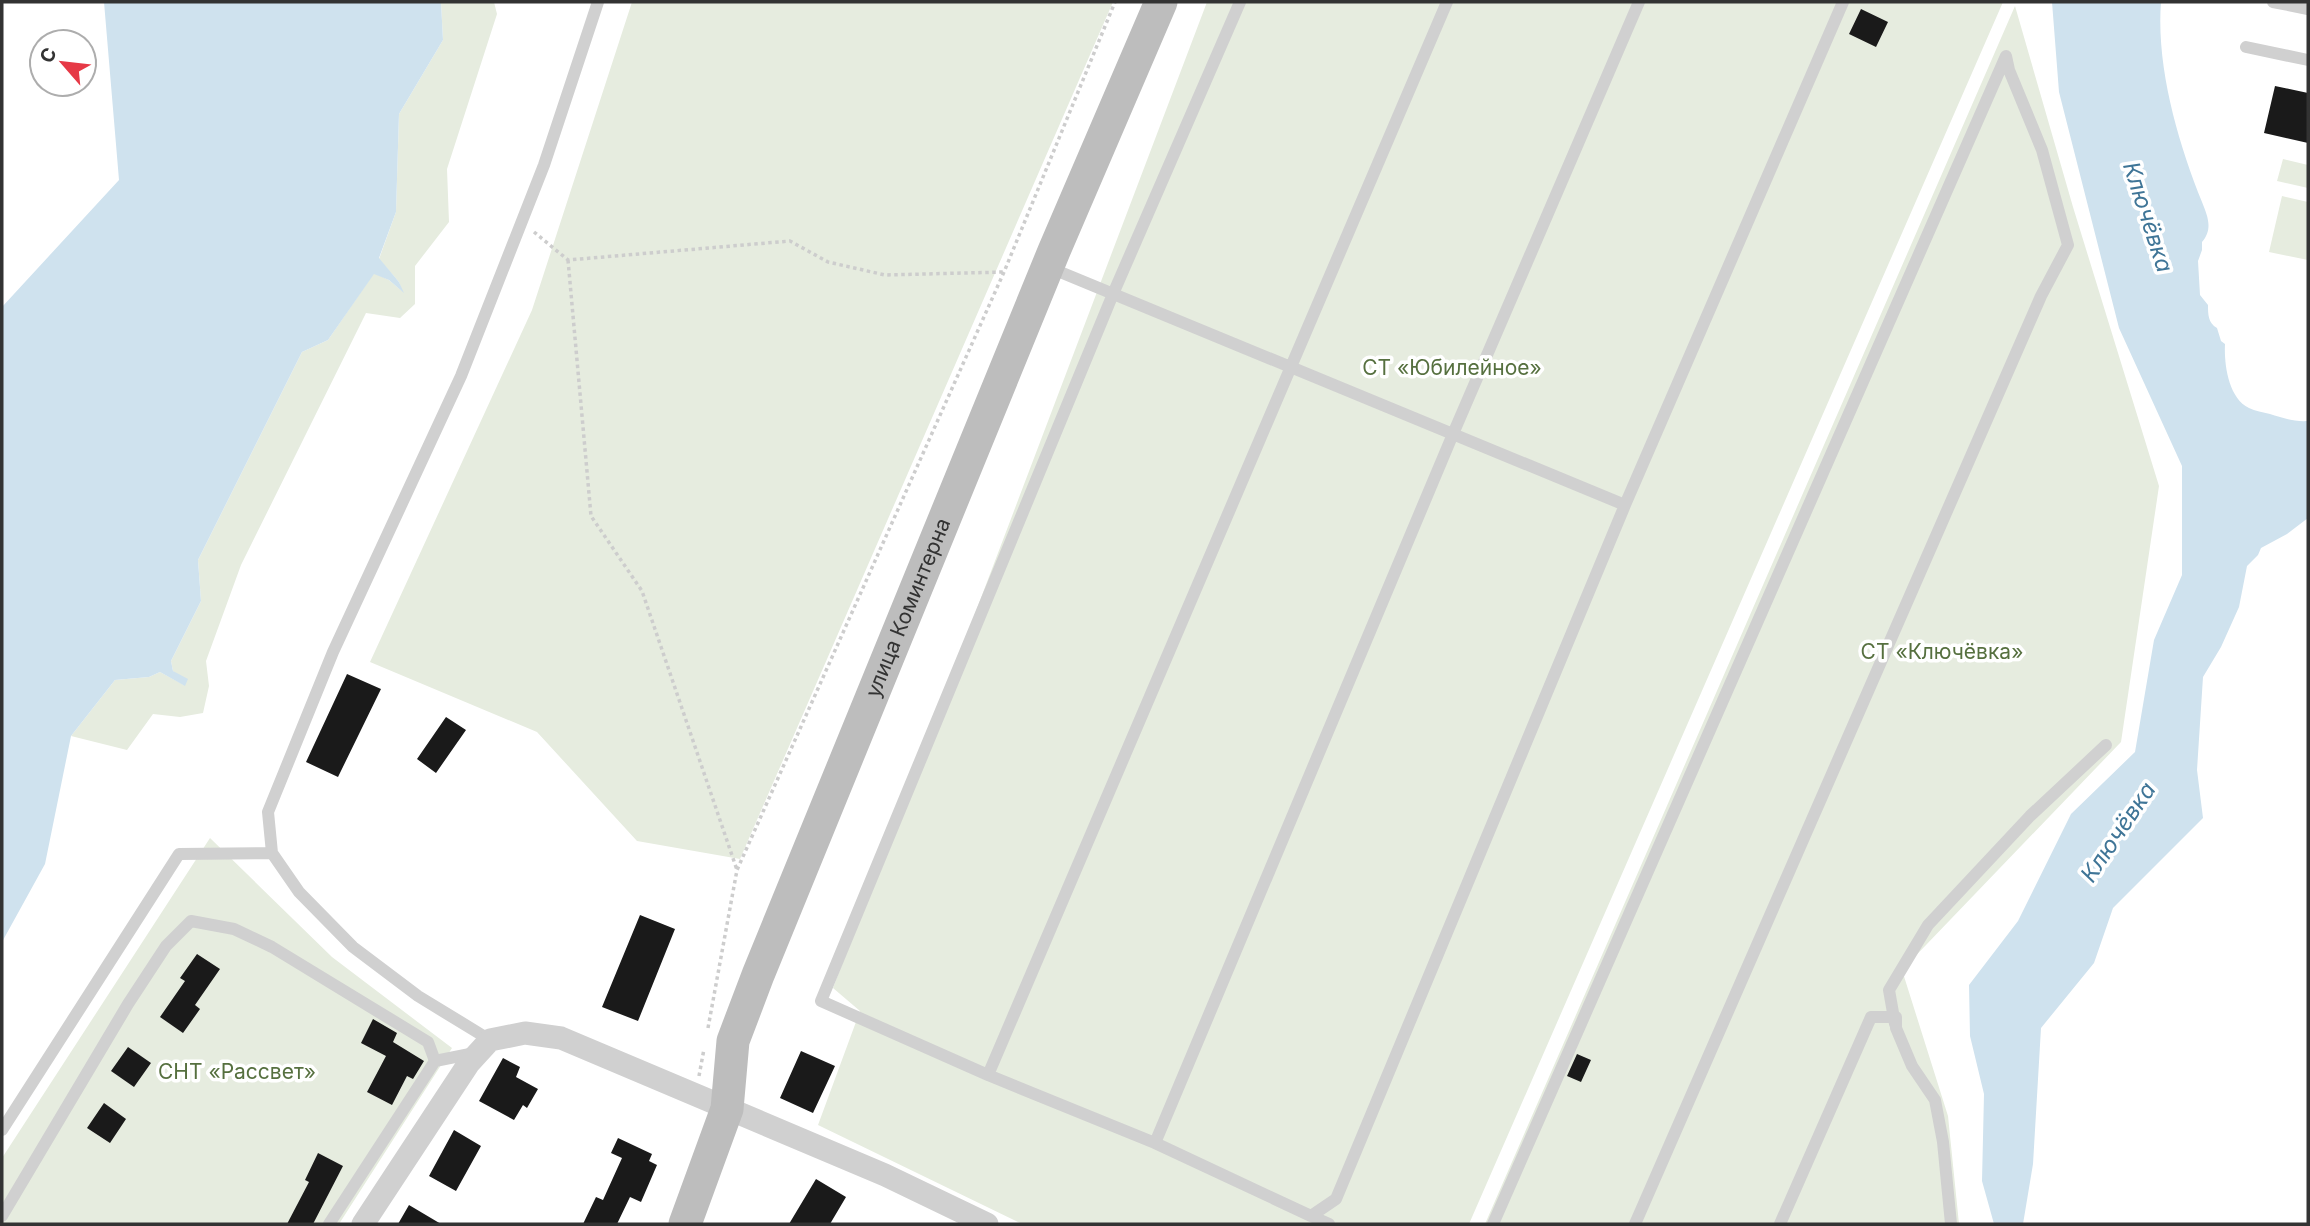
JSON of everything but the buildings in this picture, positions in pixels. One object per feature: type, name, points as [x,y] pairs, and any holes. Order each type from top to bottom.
[{"type":"street","name":"улица Коминтерна","points":[[685,1224],[727,1109],[733,1041],[758,975],[1047,267],[1161,2]]},
{"type":"street","points":[[363,1224],[469,1063],[484,1046],[526,1033],[561,1038],[884,1175],[987,1224]]},
{"type":"lane","points":[[484,1046],[354,947],[299,892],[272,853],[268,812],[333,652],[461,376],[544,165],[598,2]]},
{"type":"lane","points":[[1240,2],[1113,294],[821,1001],[988,1075],[1155,1143],[1329,1224]]},
{"type":"lane","points":[[988,1075],[1447,2]]},
{"type":"lane","points":[[1155,1143],[1453,435],[1639,2]]},
{"type":"lane","points":[[1311,1216],[1336,1199],[1625,505],[1843,2]]},
{"type":"lane","points":[[2273,2],[2308,9]]},
{"type":"lane","points":[[2246,47],[2308,60]]},
{"type":"lane","points":[[1493,1224],[2006,56],[2009,70],[2042,150],[2068,245],[2036,309],[1635,1224]]},
{"type":"lane","points":[[1047,267],[1625,505]]},
{"type":"lane","points":[[1951,1224],[1943,1142],[1935,1100],[1912,1066],[1895,1022],[1889,990],[1928,925],[2030,816],[2106,745]]},
{"type":"lane","points":[[2,1130],[179,854],[272,853]]},
{"type":"lane","points":[[2,1216],[128,1004],[166,946],[191,921],[234,929],[272,947],[428,1042],[435,1061]]},
{"type":"lane","points":[[1780,1224],[1871,1017],[1895,1022]]},
{"type":"lane","points":[[329,1224],[435,1061],[484,1046]]},
{"type":"path","points":[[708,1029],[737,870],[1004,272],[1115,2]]},
{"type":"path","points":[[522,222],[568,260],[790,241],[828,262],[885,275],[1004,272]]},
{"type":"path","points":[[568,260],[591,516],[642,591],[737,870]]},
{"type":"path","points":[[696,1096],[705,1042]]},
{"type":"green space","points":[[441,2],[494,2],[497,14],[447,169],[449,222],[415,266],[415,304],[400,318],[366,313],[241,565],[206,661],[209,686],[203,713],[180,717],[153,714],[127,750],[71,736],[115,680],[149,677],[160,672],[184,685],[173,671],[171,661],[201,601],[198,560],[302,352],[328,340],[374,273],[389,280],[402,291],[399,282],[379,259],[396,212],[399,114],[443,40]]},
{"type":"green space","points":[[632,2],[1113,2],[740,859],[637,841],[537,732],[370,662],[532,310]]},
{"type":"green space","name":"СТ «Юбилейное»","points":[[1207,2],[2003,2],[1469,1224],[1022,1224],[818,1125],[860,1011],[833,988]]},
{"type":"green space","name":"СТ «Ключёвка»","points":[[2015,6],[2073,207],[2159,486],[2121,742],[1902,970],[1948,1116],[1959,1224],[1485,1224]]},
{"type":"green space","points":[[2283,159],[2308,165],[2308,188],[2277,181]]},
{"type":"green space","points":[[2282,196],[2308,202],[2308,260],[2269,252]]},
{"type":"green space","name":"СНТ «Рассвет»","points":[[210,838],[332,957],[452,1048],[339,1224],[2,1224],[2,1158]]},
{"type":"water","points":[[104,2],[441,2],[443,40],[399,114],[396,212],[379,258],[399,282],[404,293],[389,280],[374,274],[328,340],[302,352],[198,560],[201,601],[171,661],[173,671],[188,679],[185,686],[160,672],[149,677],[115,680],[71,736],[45,864],[2,942],[2,307],[119,180]]},
{"type":"water","name":"Ключёвка","points":[[2052,2],[2161,2],[2160,27],[2165,78],[2177,129],[2208,223],[2198,261],[2200,295],[2208,305],[2210,321],[2225,344],[2229,379],[2242,403],[2251,409],[2284,418],[2308,421],[2308,518],[2287,534],[2261,548],[2247,566],[2239,607],[2221,647],[2203,677],[2197,770],[2203,818],[2113,908],[2094,963],[2041,1028],[2033,1164],[2023,1224],[1994,1224],[1982,1181],[1984,1094],[1970,1036],[1969,985],[2018,921],[2071,814],[2135,752],[2154,640],[2182,575],[2182,466],[2119,328],[2059,92]]}]
